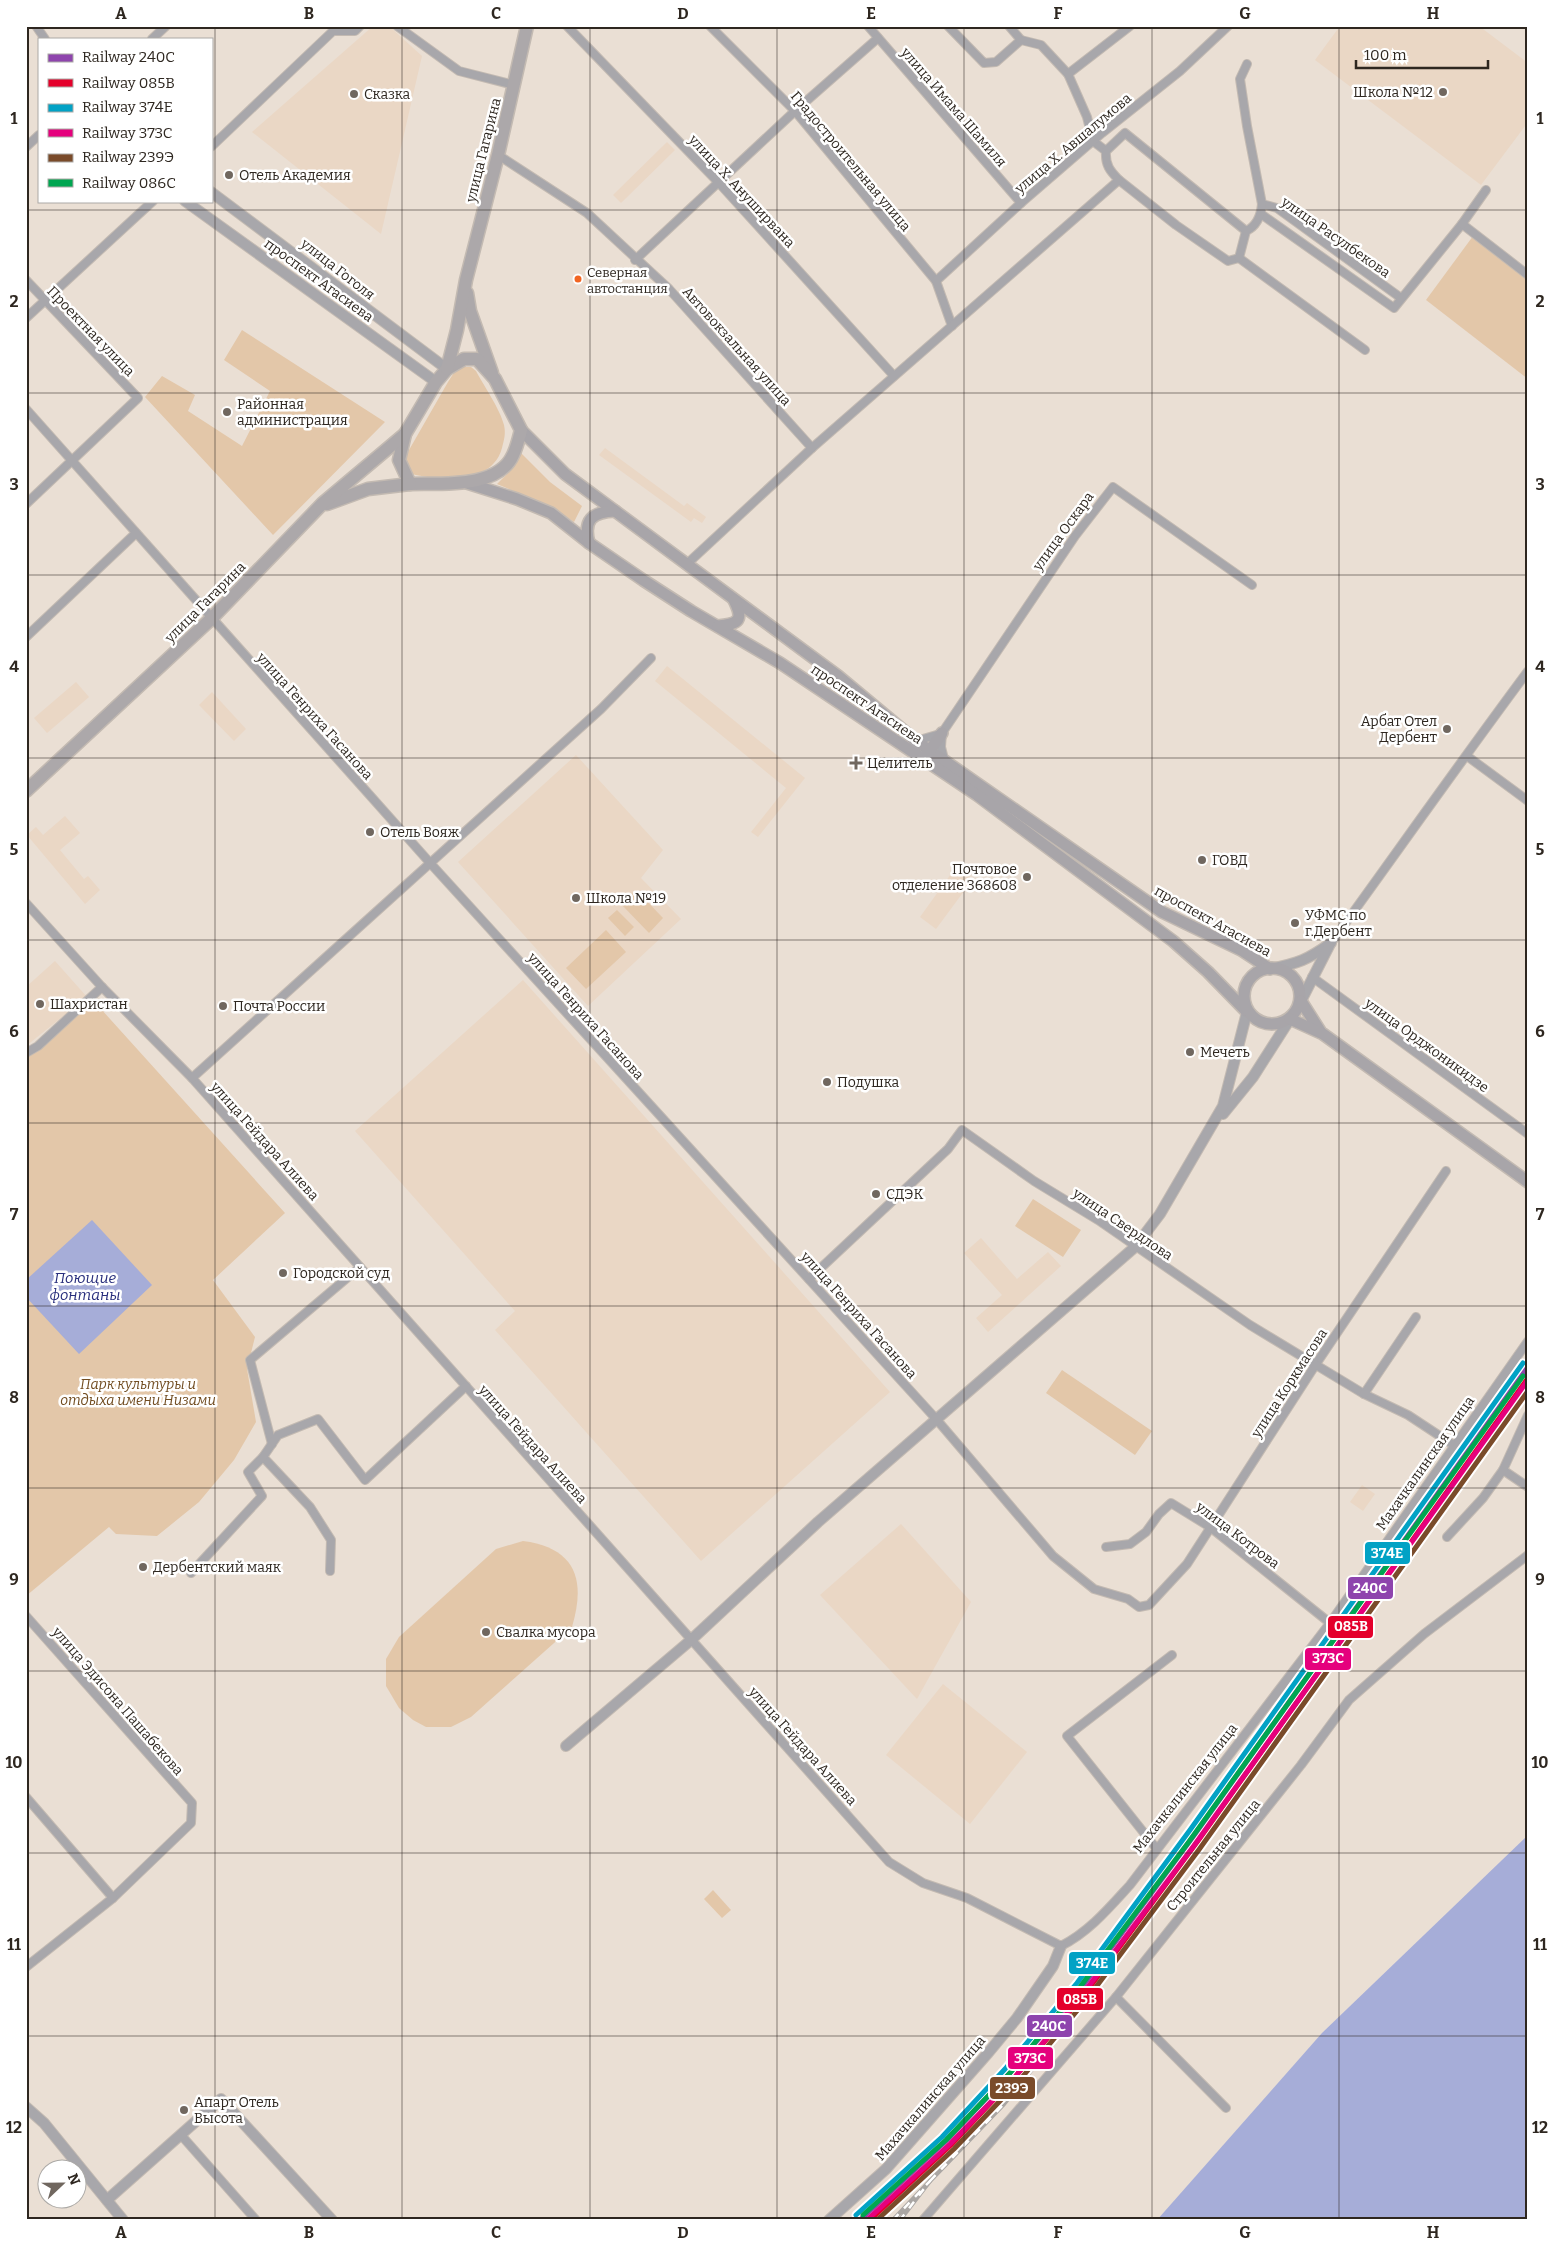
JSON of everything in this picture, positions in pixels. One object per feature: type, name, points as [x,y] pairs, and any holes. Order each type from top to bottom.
[{"type":"main road","name":"улица Гагарина","points":[[447,369],[457,330],[466,280],[498,155],[527,26]]},
{"type":"main road","name":"улица Гагарина","points":[[466,280],[470,311],[494,379]]},
{"type":"main road","points":[[464,359],[477,360],[494,379],[521,430],[512,457],[501,470],[483,479],[467,483],[410,484],[398,460],[405,434],[436,382],[447,369],[464,359]]},
{"type":"main road","name":"проспект Агасиева","points":[[521,430],[554,464],[838,676],[916,741],[927,755],[944,758],[1162,912],[1240,950],[1270,969]]},
{"type":"main road","name":"улица Гагарина","points":[[212,620],[323,503],[405,434]]},
{"type":"main road","name":"проспект Агасиева","points":[[467,483],[517,499],[550,513],[589,543],[679,604],[780,663],[927,755],[1153,925],[1197,961],[1247,1012]]},
{"type":"main road","name":"улица Гагарина","points":[[26,792],[212,620],[324,505],[368,489],[410,484]]},
{"type":"main road","points":[[589,543],[586,531],[591,519],[599,511],[615,510]]},
{"type":"main road","points":[[718,626],[734,625],[738,619],[740,612],[731,595]]},
{"type":"main road","name":"улица Оскара","points":[[927,755],[942,733]]},
{"type":"main road","points":[[1270,969],[1281,970],[1292,976],[1301,991],[1301,1001],[1290,1019],[1278,1024],[1256,1020],[1247,1012],[1243,1002],[1245,984],[1252,976],[1270,969]]},
{"type":"main road","points":[[1301,1001],[1323,1034]]},
{"type":"main road","points":[[1290,1019],[1323,1034],[1528,1182]]},
{"type":"street","points":[[36,26],[44,38]]},
{"type":"street","points":[[153,38],[166,26]]},
{"type":"street","points":[[212,146],[333,32],[356,31],[360,26]]},
{"type":"street","points":[[396,26],[459,71],[514,85]]},
{"type":"street","name":"улица Х. Ануширвана","points":[[567,26],[719,183],[894,376]]},
{"type":"street","name":"Градостроительная улица","points":[[710,26],[795,112],[936,281],[952,326]]},
{"type":"street","points":[[948,26],[984,64],[996,62],[1022,40]]},
{"type":"street","points":[[1009,26],[1022,40],[1040,45],[1068,74],[1087,118],[1093,141],[1106,151]]},
{"type":"street","points":[[1068,74],[1130,26]]},
{"type":"street","name":"улица Х. Авшалумова","points":[[936,281],[1021,203],[1093,141],[1180,71],[1228,26]]},
{"type":"street","name":"улица Имама Шамиля","points":[[870,27],[1021,203]]},
{"type":"street","points":[[635,260],[878,38]]},
{"type":"street","points":[[1247,64],[1240,79],[1262,204]]},
{"type":"street","points":[[1125,133],[1246,232],[1239,258],[1228,261],[1176,225],[1119,180],[1111,173],[1105,162],[1106,151],[1125,133]]},
{"type":"street","points":[[26,147],[38,136]]},
{"type":"street","name":"Автовокзальная улица","points":[[498,155],[587,213],[635,260],[670,290],[812,448]]},
{"type":"street","points":[[688,563],[812,448],[1119,180]]},
{"type":"street","points":[[1261,214],[1394,308],[1462,224],[1486,190]]},
{"type":"street","name":"улица Гоголя","points":[[212,193],[447,369]]},
{"type":"street","points":[[26,318],[153,202]]},
{"type":"street","name":"проспект Агасиева","points":[[186,202],[436,382]]},
{"type":"street","name":"улица Расулбекова","points":[[1246,232],[1252,228],[1261,214],[1262,204],[1277,208],[1401,298]]},
{"type":"street","points":[[1462,224],[1528,275]]},
{"type":"street","points":[[1239,258],[1365,350]]},
{"type":"street","name":"Проектная улица","points":[[26,280],[138,398],[74,461]]},
{"type":"street","name":"улица Генриха Гасанова","points":[[26,409],[431,864],[938,1420],[1053,1556],[1094,1589],[1128,1599],[1140,1607],[1150,1605]]},
{"type":"street","points":[[26,504],[74,461]]},
{"type":"street","name":"улица Оскара","points":[[942,733],[1075,536],[1113,487],[1252,585]]},
{"type":"street","points":[[26,637],[136,533]]},
{"type":"street","points":[[192,1078],[601,709],[651,658]]},
{"type":"street","points":[[1301,1001],[1330,943],[1475,741],[1528,671]]},
{"type":"street","points":[[916,741],[942,733],[941,748],[944,758]]},
{"type":"street","points":[[1466,756],[1528,801]]},
{"type":"street","name":"улица Гейдара Алиева","points":[[26,903],[102,987],[192,1078],[889,1862],[923,1883],[967,1898],[1061,1946]]},
{"type":"street","points":[[1270,969],[1298,964],[1330,943]]},
{"type":"street","name":"улица Орджоникидзе","points":[[1312,977],[1528,1134]]},
{"type":"street","points":[[26,1053],[38,1046],[102,987]]},
{"type":"street","points":[[566,1746],[691,1640],[818,1522],[938,1420],[1014,1351],[1135,1247],[1160,1214],[1223,1106],[1247,1012]]},
{"type":"street","points":[[1206,1135],[1253,1077],[1290,1019]]},
{"type":"street","name":"улица Свердлова","points":[[809,1279],[948,1149],[962,1130],[1250,1325],[1364,1394],[1408,1415],[1454,1446]]},
{"type":"street","name":"улица Коркмасова","points":[[1150,1605],[1187,1564],[1316,1364],[1446,1171]]},
{"type":"street","points":[[272,1444],[250,1360],[360,1267]]},
{"type":"street","points":[[1364,1394],[1416,1317]]},
{"type":"street","name":"Махачкалинская улица","points":[[829,2220],[886,2169],[988,2053],[1017,2018],[1053,1966],[1061,1946],[1075,1939],[1095,1922],[1130,1885],[1156,1848],[1330,1623],[1528,1341]]},
{"type":"street","points":[[191,1573],[262,1496],[248,1472],[263,1457],[278,1435],[318,1419],[366,1480],[466,1386]]},
{"type":"street","points":[[1447,1537],[1483,1498],[1503,1470],[1528,1416]]},
{"type":"street","points":[[263,1457],[310,1507],[332,1540],[330,1571]]},
{"type":"street","points":[[1503,1470],[1528,1487]]},
{"type":"street","name":"улица Котрова","points":[[1106,1547],[1130,1544],[1146,1532],[1159,1514],[1171,1503],[1210,1526],[1330,1623]]},
{"type":"street","name":"Строительная улица","points":[[923,2220],[950,2186],[1116,1997],[1301,1765],[1349,1700],[1424,1634],[1528,1555]]},
{"type":"street","name":"улица Эдисона Пашабекова","points":[[26,1616],[192,1803],[191,1823],[113,1898]]},
{"type":"street","points":[[1156,1848],[1067,1736],[1172,1655]]},
{"type":"street","points":[[26,1797],[113,1898],[28,1963]]},
{"type":"street","points":[[1116,1997],[1226,2108]]},
{"type":"street","points":[[107,2200],[221,2099],[332,2220]]},
{"type":"street","points":[[26,2107],[44,2124],[123,2220]]},
{"type":"street","points":[[181,2135],[256,2220]]},
{"type":"shaded area","name":"Сказка","points":[[373,26],[389,26],[422,56],[381,234],[252,132]]},
{"type":"shaded area","name":"Школа №12","points":[[1340,26],[1479,26],[1528,63],[1528,122],[1481,185],[1315,60]]},
{"type":"shaded area","points":[[667,142],[675,150],[621,203],[613,195]]},
{"type":"shaded area","points":[[605,448],[684,506],[687,503],[706,517],[702,523],[694,518],[691,522],[599,455]]},
{"type":"shaded area","points":[[667,666],[805,778],[758,837],[751,832],[786,788],[655,681]]},
{"type":"shaded area","points":[[76,682],[89,697],[47,733],[34,718]]},
{"type":"shaded area","points":[[212,692],[246,729],[234,741],[199,705]]},
{"type":"shaded area","name":"Школа №19","points":[[576,755],[663,850],[641,878],[681,919],[588,1006],[458,862]]},
{"type":"shaded area","points":[[65,816],[80,833],[60,850],[84,879],[88,876],[100,890],[85,904],[27,835],[36,827],[43,835]]},
{"type":"shaded area","points":[[956,867],[973,879],[936,929],[920,917]]},
{"type":"shaded area","points":[[55,961],[87,997],[26,1046],[26,987]]},
{"type":"shaded area","points":[[523,980],[890,1392],[701,1561],[495,1330],[515,1311],[355,1131]]},
{"type":"shaded area","points":[[981,1238],[1017,1279],[1048,1252],[1061,1266],[988,1332],[976,1318],[1002,1295],[964,1253]]},
{"type":"shaded area","points":[[1362,1485],[1375,1494],[1363,1511],[1350,1502]]},
{"type":"shaded area","points":[[901,1524],[971,1602],[917,1699],[820,1595]]},
{"type":"shaded area","points":[[943,1684],[1027,1752],[970,1824],[886,1755]]},
{"type":"green space","points":[[1476,232],[1528,275],[1528,379],[1426,300]]},
{"type":"green space","points":[[242,330],[385,422],[273,535],[145,397],[162,376],[195,395],[188,411],[242,446],[270,391],[224,360]]},
{"type":"green space","points":[[461,367],[471,367],[476,371],[495,405],[505,428],[502,448],[496,460],[488,469],[464,478],[436,478],[412,474],[405,457],[448,382],[455,371]]},
{"type":"green space","points":[[520,452],[550,482],[582,506],[574,522],[553,508],[497,484],[512,469]]},
{"type":"green space","points":[[636,890],[663,918],[649,933],[621,904]]},
{"type":"green space","points":[[617,910],[634,927],[625,936],[608,918]]},
{"type":"green space","points":[[606,930],[626,952],[586,989],[566,968]]},
{"type":"green space","name":"Парк культуры и отдыха имени Низами","points":[[92,999],[285,1213],[213,1280],[255,1337],[247,1369],[256,1422],[234,1460],[199,1502],[157,1536],[116,1534],[109,1527],[26,1596],[26,1059]]},
{"type":"green space","points":[[1033,1199],[1081,1230],[1063,1257],[1015,1226]]},
{"type":"green space","points":[[1062,1370],[1152,1431],[1135,1455],[1046,1393]]},
{"type":"green space","name":"Свалка мусора","points":[[523,1541],[541,1545],[555,1551],[573,1569],[577,1581],[578,1595],[572,1627],[471,1717],[451,1727],[426,1727],[413,1720],[399,1708],[386,1686],[386,1659],[399,1637],[496,1549]]},
{"type":"green space","points":[[713,1890],[731,1910],[722,1918],[704,1899]]},
{"type":"water","name":"Поющие фонтаны","points":[[92,1220],[152,1285],[79,1354],[26,1297],[26,1280]]},
{"type":"water","points":[[1528,1835],[1528,2220],[1157,2220],[1322,2033]]},
{"type":"railway","points":[[930,2181],[1003,2105],[1041,2058],[1346,1647],[1528,1389]]},
{"type":"railway","points":[[893,2220],[930,2181],[900,2220]]},
{"type":"rail line","name":"374Е","points":[[856,2215],[942,2137],[1005,2069],[1077,1983],[1190,1830],[1523,1363]]},
{"type":"rail line","name":"240С","points":[[860,2220],[946,2141],[1010,2073],[1082,1987],[1195,1834],[1528,1367]]},
{"type":"rail line","name":"086С","points":[[863,2215],[946,2140],[1010,2073],[1080,1987],[1188,1843],[1523,1376]]},
{"type":"rail line","name":"085В","points":[[870,2220],[951,2145],[1015,2077],[1087,1991],[1200,1838],[1528,1378]]},
{"type":"rail line","name":"373C","points":[[867,2220],[950,2144],[1015,2077],[1085,1991],[1193,1847],[1528,1380]]},
{"type":"rail line","name":"239Э","points":[[877,2220],[954,2149],[1019,2081],[1090,1995],[1198,1851],[1528,1391]]},
{"type":"place","name":"Школа №12","points":[[1443,92]]},
{"type":"place","name":"Сказка","points":[[354,94]]},
{"type":"place","name":"Отель Академия","points":[[229,175]]},
{"type":"place","name":"Северная автостанция","points":[[578,279]]},
{"type":"place","name":"Районная администрация","points":[[227,412]]},
{"type":"place","name":"Арбат Отел Дербент","points":[[1447,729]]},
{"type":"place","name":"Целитель","points":[[856,763]]},
{"type":"place","name":"Отель Вояж","points":[[370,832]]},
{"type":"place","name":"ГОВД","points":[[1202,860]]},
{"type":"place","name":"Почтовое отделение 368608","points":[[1027,877]]},
{"type":"place","name":"Школа №19","points":[[576,898]]},
{"type":"place","name":"УФМС по г.Дербент","points":[[1295,923]]},
{"type":"place","name":"Шахристан","points":[[40,1004]]},
{"type":"place","name":"Почта России","points":[[223,1006]]},
{"type":"place","name":"Мечеть","points":[[1190,1052]]},
{"type":"place","name":"Подушка","points":[[827,1082]]},
{"type":"place","name":"СДЭК","points":[[876,1194]]},
{"type":"place","name":"Городской суд","points":[[283,1273]]},
{"type":"place","name":"Дербентский маяк","points":[[143,1567]]},
{"type":"place","name":"Свалка мусора","points":[[486,1632]]},
{"type":"place","name":"Апарт Отель Высота","points":[[184,2110]]}]
